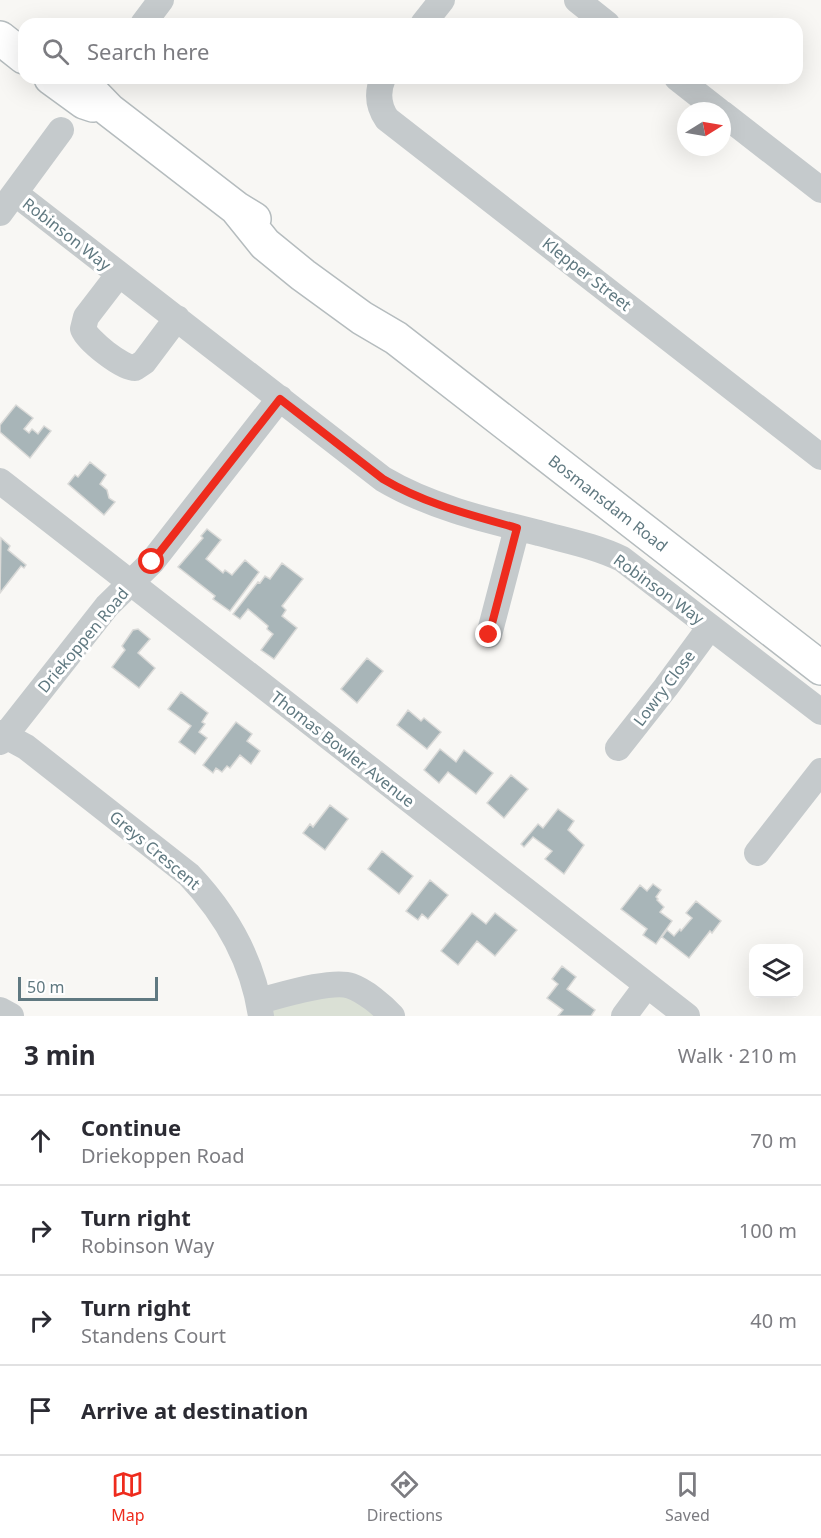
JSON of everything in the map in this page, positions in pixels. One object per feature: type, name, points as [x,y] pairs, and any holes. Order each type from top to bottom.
[{"type":"main road","points":[[0,20],[18,34]]},
{"type":"main road","points":[[0,38],[18,52]]},
{"type":"main road","name":"Bosmansdam Road","points":[[69,84],[93,92],[236,208],[278,233],[369,309],[396,338],[821,668]]},
{"type":"street","points":[[148,18],[161,0]]},
{"type":"street","points":[[428,18],[442,0]]},
{"type":"street","points":[[577,0],[600,18]]},
{"type":"street","name":"Klepper Street","points":[[380,84],[381,111],[387,119],[821,457]]},
{"type":"street","points":[[685,84],[708,102]]},
{"type":"street","points":[[731,120],[821,190]]},
{"type":"street","points":[[0,213],[61,130]]},
{"type":"street","name":"Robinson Way","points":[[16,194],[383,479],[429,502],[517,528],[583,543],[622,559],[821,712]]},
{"type":"street","name":"Robinson Way","points":[[119,274],[86,317],[84,329],[89,338],[125,366],[135,368],[144,362],[177,318]]},
{"type":"street","name":"Driekoppen Road","points":[[2,737],[107,606],[152,562],[280,399]]},
{"type":"street","name":"Thomas Bowler Avenue","points":[[0,481],[687,1016]]},
{"type":"street","points":[[489,635],[517,528]]},
{"type":"street","name":"Lowry Close","points":[[618,748],[710,627]]},
{"type":"street","name":"Greys Crescent","points":[[2,737],[26,747],[189,875],[206,893],[233,933],[252,977],[260,1008],[334,984],[349,985],[363,992],[392,1016]]},
{"type":"street","points":[[757,853],[821,771]]},
{"type":"street","points":[[624,1016],[647,985]]},
{"type":"street","points":[[0,1010],[10,1016]]},
{"type":"shaded area","points":[[339,989],[379,1016],[270,1016],[273,1009]]},
{"type":"building","points":[[16,405],[33,418],[24,429],[29,433],[32,429],[38,434],[44,426],[51,431],[30,458],[0,432],[0,425]]},
{"type":"building","points":[[90,462],[106,475],[100,484],[107,490],[109,498],[115,502],[104,515],[68,484],[75,475],[78,477]]},
{"type":"building","points":[[207,529],[221,540],[206,559],[223,573],[225,570],[232,575],[245,560],[259,572],[230,611],[213,599],[215,596],[178,567],[203,538],[201,536]]},
{"type":"building","points":[[1,538],[10,546],[8,550],[26,565],[24,568],[21,566],[0,593]]},
{"type":"building","points":[[282,563],[303,579],[282,606],[286,610],[282,616],[297,628],[274,659],[261,650],[273,634],[267,629],[268,626],[248,609],[240,619],[233,614],[258,582],[260,583],[265,576],[270,579]]},
{"type":"building","points":[[138,629],[150,639],[138,653],[155,668],[139,688],[112,667],[125,650],[122,646],[133,630]]},
{"type":"building","points":[[367,658],[383,671],[357,703],[341,689]]},
{"type":"building","points":[[181,692],[208,713],[202,722],[205,724],[199,732],[207,738],[195,754],[179,742],[191,726],[168,709]]},
{"type":"building","points":[[408,710],[421,721],[424,718],[441,732],[427,749],[397,725]]},
{"type":"building","points":[[236,722],[252,734],[247,741],[260,751],[251,764],[240,755],[230,768],[227,766],[222,772],[216,768],[213,773],[203,765]]},
{"type":"building","points":[[440,749],[456,762],[464,750],[493,773],[476,794],[448,772],[439,783],[424,770]]},
{"type":"building","points":[[511,775],[528,789],[504,818],[487,803]]},
{"type":"building","points":[[330,805],[348,819],[325,850],[303,833],[310,824],[313,827]]},
{"type":"building","points":[[558,809],[574,821],[568,830],[584,845],[564,874],[545,859],[552,851],[533,837],[524,847],[521,844],[538,824],[543,828]]},
{"type":"building","points":[[382,851],[413,876],[399,894],[368,869]]},
{"type":"building","points":[[430,880],[448,895],[428,919],[422,914],[418,920],[406,911]]},
{"type":"building","points":[[653,884],[661,890],[656,897],[664,907],[660,912],[672,921],[656,944],[643,935],[647,929],[621,909],[640,885],[647,891]]},
{"type":"building","points":[[696,901],[721,921],[689,958],[662,937],[667,930],[674,936],[680,929],[681,931],[692,918],[686,913]]},
{"type":"building","points":[[472,913],[486,924],[495,913],[517,930],[495,956],[477,941],[458,965],[441,951]]},
{"type":"building","points":[[562,966],[576,977],[567,989],[595,1010],[591,1016],[558,1016],[563,1010],[547,998],[558,984],[552,979]]},
{"type":"route","points":[[152,562],[280,399],[383,479],[401,490],[429,502],[517,528],[489,635]]}]
